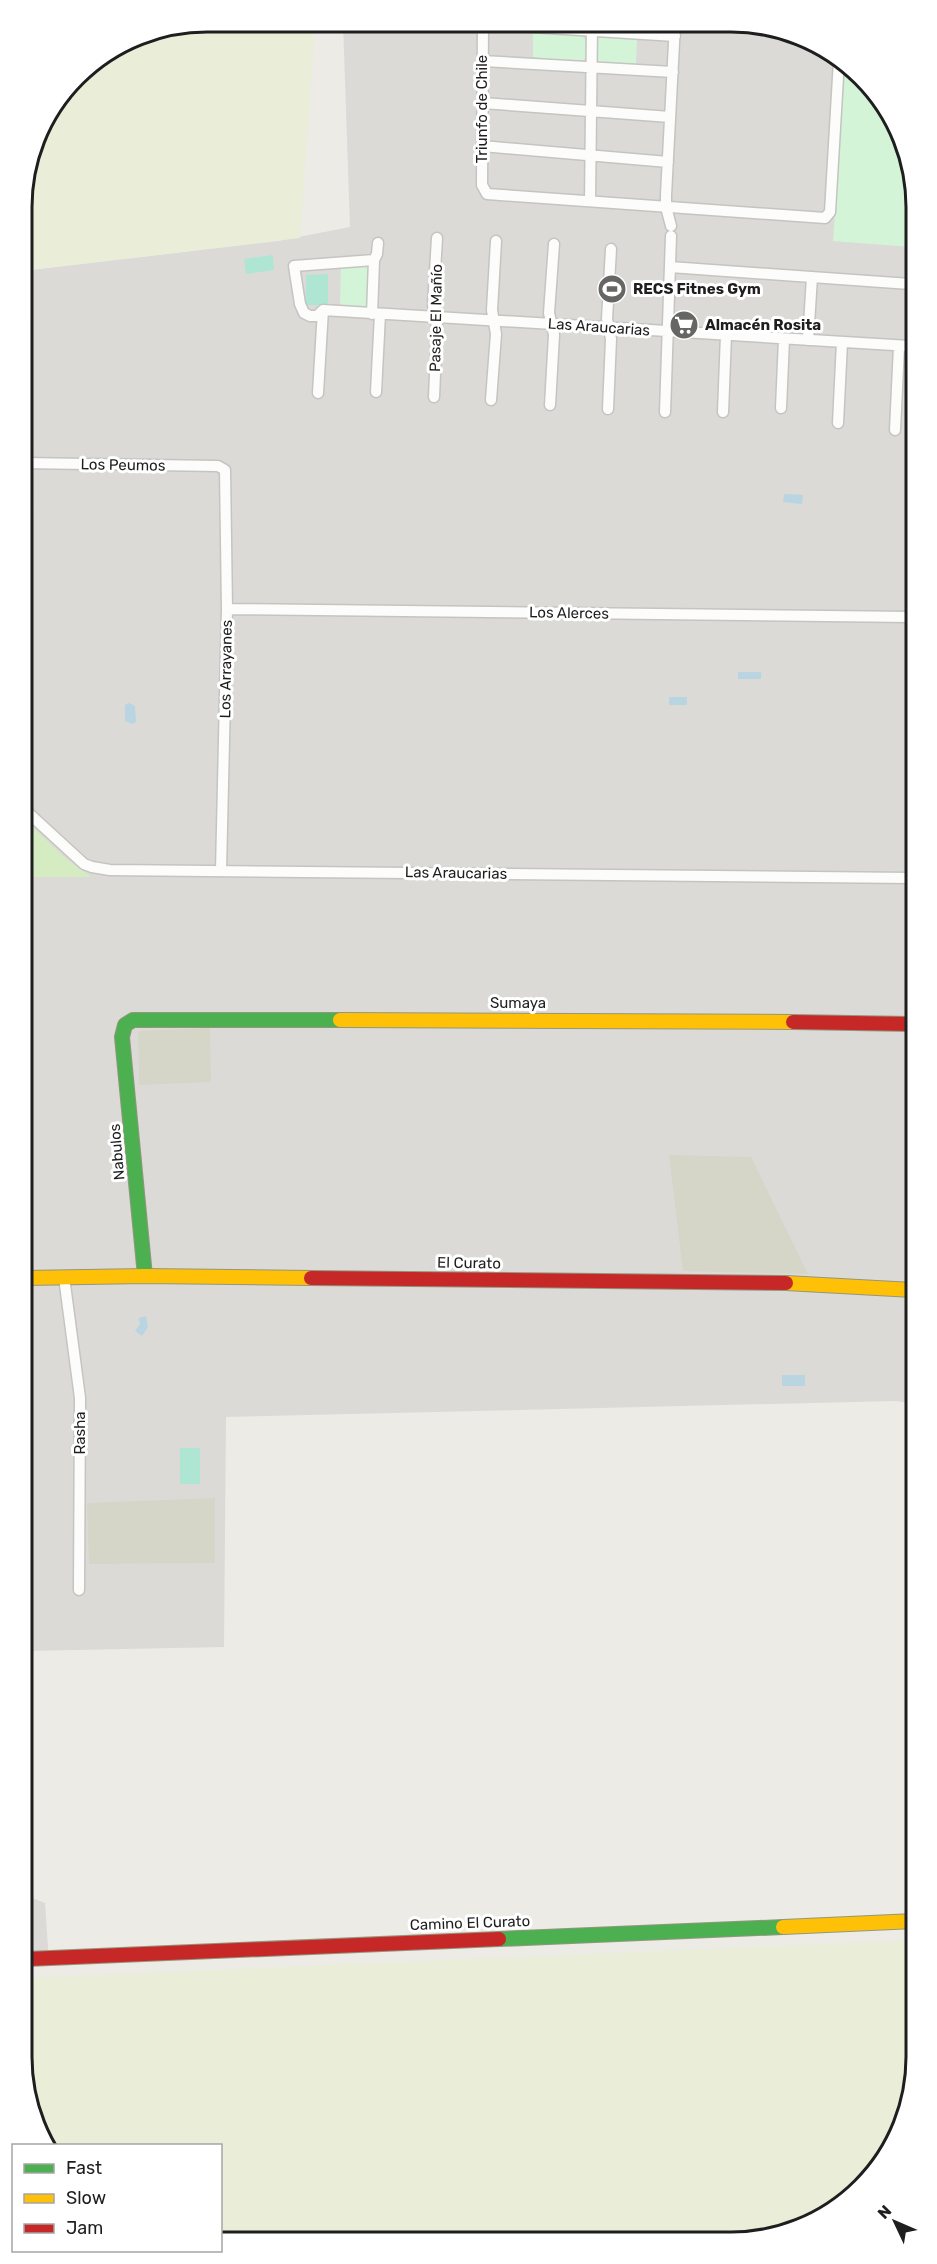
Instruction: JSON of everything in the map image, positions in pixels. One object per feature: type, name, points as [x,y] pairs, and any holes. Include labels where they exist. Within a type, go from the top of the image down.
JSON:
[{"type":"street","name":"Triunfo de Chile","points":[[483,32],[482,185],[487,194],[590,201]]},
{"type":"street","points":[[592,32],[590,201],[825,218],[830,212],[838,69]]},
{"type":"street","points":[[638,32],[675,36]]},
{"type":"street","points":[[665,412],[671,231],[666,207],[675,32]]},
{"type":"street","points":[[483,61],[673,72]]},
{"type":"street","points":[[483,103],[670,117]]},
{"type":"street","points":[[482,146],[668,162]]},
{"type":"street","name":"Pasaje El Mañío","points":[[434,397],[437,327],[433,305],[437,238]]},
{"type":"street","points":[[491,400],[496,334],[492,310],[496,241]]},
{"type":"street","points":[[376,392],[374,260],[378,243]]},
{"type":"street","points":[[550,405],[554,335],[549,313],[554,244]]},
{"type":"street","points":[[608,410],[611,339],[607,319],[611,249]]},
{"type":"street","name":"Las Araucarias","points":[[374,260],[294,266],[301,309],[310,316],[317,316],[323,310],[905,346]]},
{"type":"street","points":[[670,267],[906,284]]},
{"type":"street","points":[[808,340],[812,277]]},
{"type":"street","points":[[318,393],[323,310]]},
{"type":"street","points":[[723,412],[726,335]]},
{"type":"street","points":[[781,408],[784,339]]},
{"type":"street","points":[[838,423],[842,342]]},
{"type":"street","points":[[895,430],[905,346]]},
{"type":"street","name":"Los Peumos","points":[[32,463],[218,466],[223,468]]},
{"type":"street","name":"Los Arrayanes","points":[[221,871],[227,609],[226,474],[223,468]]},
{"type":"street","name":"Los Alerces","points":[[227,609],[906,617]]},
{"type":"street","name":"Las Araucarias","points":[[32,816],[77,858],[92,867],[110,870],[906,878]]},
{"type":"street","name":"Sumaya","points":[[125,1025],[138,1020],[696,1020],[906,1024]]},
{"type":"street","name":"Nabulos","points":[[125,1025],[122,1037],[145,1276]]},
{"type":"street","name":"El Curato","points":[[32,1278],[145,1276],[811,1283],[905,1289]]},
{"type":"street","name":"Rasha","points":[[64,1277],[80,1398],[79,1590]]},
{"type":"street","name":"Camino El Curato","points":[[32,1959],[905,1921]]},
{"type":"shaded area","points":[[343,32],[742,32],[765,35],[787,41],[828,61],[862,91],[876,109],[887,129],[900,161],[906,206],[905,1402],[226,1417],[224,1647],[32,1651],[32,270],[278,241],[350,227]]},
{"type":"shaded area","points":[[210,1028],[211,1082],[139,1085],[138,1031]]},
{"type":"shaded area","points":[[669,1155],[751,1157],[808,1274],[683,1271]]},
{"type":"shaded area","points":[[215,1498],[215,1563],[89,1564],[87,1503]]},
{"type":"shaded area","points":[[32,1898],[45,1903],[49,1962],[32,1962]]},
{"type":"green space","points":[[195,32],[314,32],[300,238],[32,270],[32,195],[37,161],[50,129],[61,109],[75,91],[109,61],[139,45],[172,35]]},
{"type":"green space","points":[[533,32],[582,36],[587,41],[587,57],[581,62],[533,57]]},
{"type":"green space","points":[[597,32],[609,32],[609,37],[637,39],[636,64],[600,62],[596,58]]},
{"type":"green space","points":[[844,74],[876,109],[900,161],[906,206],[906,247],[833,241]]},
{"type":"green space","points":[[273,255],[274,270],[246,274],[244,259]]},
{"type":"green space","points":[[341,263],[370,264],[368,309],[340,309]]},
{"type":"green space","points":[[328,274],[328,305],[306,305],[306,275]]},
{"type":"green space","points":[[32,827],[64,857],[91,877],[32,877]]},
{"type":"green space","points":[[180,1448],[200,1448],[200,1484],[180,1484]]},
{"type":"green space","points":[[905,1940],[905,2069],[902,2092],[892,2125],[876,2155],[862,2173],[828,2203],[798,2219],[776,2227],[731,2232],[222,2232],[222,2144],[54,2144],[37,2103],[33,2081],[32,1978]]},
{"type":"water","points":[[784,494],[803,495],[802,504],[783,502]]},
{"type":"water","points":[[738,672],[761,672],[761,679],[738,679]]},
{"type":"water","points":[[669,697],[687,697],[687,705],[669,705]]},
{"type":"water","points":[[129,703],[135,706],[136,722],[133,724],[125,721],[125,705]]},
{"type":"water","points":[[146,1316],[148,1327],[142,1336],[135,1331],[140,1324],[139,1318]]},
{"type":"water","points":[[782,1375],[805,1375],[805,1386],[782,1386]]},
{"type":"traffic: fast","points":[[145,1276],[122,1037],[125,1025],[133,1020],[340,1020]]},
{"type":"traffic: fast","points":[[499,1939],[783,1927]]},
{"type":"traffic: slow","points":[[340,1020],[793,1022]]},
{"type":"traffic: slow","points":[[32,1278],[145,1276],[311,1278]]},
{"type":"traffic: slow","points":[[786,1283],[905,1290]]},
{"type":"traffic: slow","points":[[783,1927],[905,1921]]},
{"type":"traffic: jam","points":[[793,1022],[906,1024]]},
{"type":"traffic: jam","points":[[311,1278],[786,1283]]},
{"type":"traffic: jam","points":[[32,1959],[499,1939]]},
{"type":"place","name":"RECS Fitnes Gym","points":[[612,289]]},
{"type":"place","name":"Almacén Rosita","points":[[684,325]]}]
